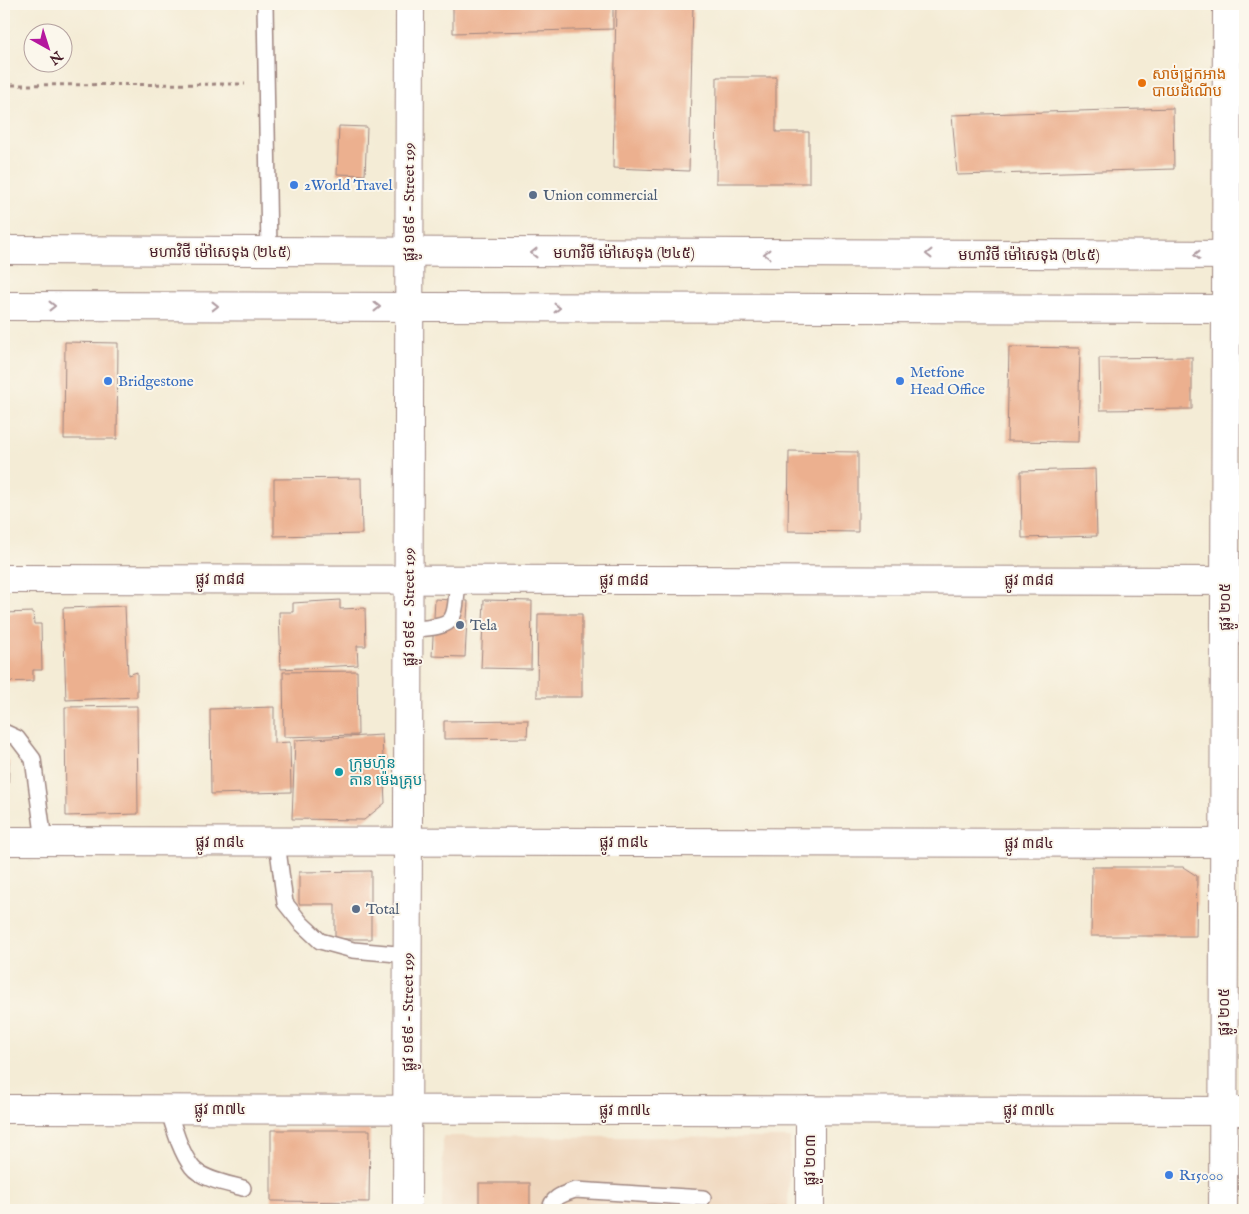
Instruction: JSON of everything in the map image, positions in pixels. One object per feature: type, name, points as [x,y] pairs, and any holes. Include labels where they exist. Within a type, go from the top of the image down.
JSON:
[{"type":"street","name":"ផ្លូវ ១៩៩ - Street 199","points":[[408,1210],[410,4]]},
{"type":"street","name":"ផ្លូវ ២០៥","points":[[1223,1210],[1234,1111],[1235,843],[1236,255],[1227,4]]},
{"type":"street","name":"មហាវិថី ម៉ៅសេទុង (២៤៥)","points":[[4,250],[1236,255]]},
{"type":"street","points":[[4,306],[1236,309]]},
{"type":"street","name":"ផ្លូវ ៣៨៨","points":[[4,579],[1235,581]]},
{"type":"street","name":"ផ្លូវ ៣៨៤","points":[[4,841],[1235,843]]},
{"type":"street","name":"ផ្លូវ ៣៧៤","points":[[4,1109],[1234,1111]]},
{"type":"street","name":"ផ្លូវ ២០៣","points":[[810,1110],[810,1210]]},
{"type":"lane","points":[[265,4],[269,252]]},
{"type":"lane","points":[[408,630],[442,626],[450,621],[455,614],[458,580]]},
{"type":"lane","points":[[4,732],[17,738],[33,759],[44,841]]},
{"type":"lane","points":[[277,842],[285,903],[301,923],[320,941],[353,950],[408,955]]},
{"type":"lane","points":[[168,1109],[178,1140],[193,1168],[216,1181],[243,1188]]},
{"type":"lane","points":[[550,1210],[550,1205],[558,1196],[575,1190],[703,1198]]},
{"type":"path","points":[[4,85],[266,84]]},
{"type":"shaded area","points":[[443,1136],[790,1138],[788,1210],[442,1210]]},
{"type":"building","points":[[453,4],[613,4],[613,29],[453,33]]},
{"type":"building","points":[[616,4],[693,4],[689,171],[613,168]]},
{"type":"building","points":[[717,77],[776,77],[776,132],[809,132],[809,183],[716,183]]},
{"type":"building","points":[[1173,108],[1174,169],[957,175],[952,115]]},
{"type":"building","points":[[339,126],[367,127],[365,175],[337,174]]},
{"type":"building","points":[[65,342],[118,343],[117,439],[64,439]]},
{"type":"building","points":[[1009,347],[1080,348],[1078,442],[1007,441]]},
{"type":"building","points":[[1192,357],[1192,409],[1100,410],[1099,358]]},
{"type":"building","points":[[789,451],[858,452],[858,532],[788,531]]},
{"type":"building","points":[[1095,469],[1097,536],[1022,538],[1021,471]]},
{"type":"building","points":[[361,478],[362,534],[274,536],[274,479]]},
{"type":"building","points":[[435,599],[468,601],[465,657],[432,656]]},
{"type":"building","points":[[340,600],[340,609],[365,608],[366,646],[357,646],[358,665],[281,669],[279,612],[293,612],[293,603]]},
{"type":"building","points":[[484,600],[532,601],[531,669],[481,668]]},
{"type":"building","points":[[125,606],[128,675],[137,672],[137,697],[66,700],[63,608]]},
{"type":"building","points":[[33,612],[34,624],[41,624],[42,670],[33,670],[33,681],[4,682],[4,613]]},
{"type":"building","points":[[538,614],[582,614],[582,697],[537,697]]},
{"type":"building","points":[[357,671],[358,735],[284,737],[283,672]]},
{"type":"building","points":[[137,706],[138,814],[66,816],[65,707]]},
{"type":"building","points":[[274,707],[274,743],[290,742],[291,792],[211,794],[210,709]]},
{"type":"building","points":[[528,720],[527,738],[444,739],[444,721]]},
{"type":"building","name":"ក្រុមហ៊ុន តាន ម៉េងគ្រុប","points":[[382,735],[385,803],[364,820],[292,819],[295,740]]},
{"type":"building","points":[[4,761],[9,761],[8,808],[4,808]]},
{"type":"building","points":[[1092,867],[1183,867],[1197,876],[1196,936],[1091,936]]},
{"type":"building","points":[[371,871],[371,939],[335,939],[335,904],[299,904],[299,872]]},
{"type":"building","points":[[271,1130],[370,1130],[369,1202],[271,1201]]},
{"type":"building","points":[[479,1183],[530,1183],[530,1210],[479,1210]]},
{"type":"building","points":[[788,1206],[788,1210],[741,1210],[741,1207]]},
{"type":"place","name":"សាច់ជ្រូកអាង បាយដំណើប","points":[[1142,83]]},
{"type":"place","name":"2World Travel","points":[[294,185]]},
{"type":"place","name":"Union commercial","points":[[533,195]]},
{"type":"place","name":"Bridgestone","points":[[108,381]]},
{"type":"place","name":"Metfone Head Office","points":[[900,381]]},
{"type":"place","name":"Tela","points":[[460,625]]},
{"type":"place","name":"ក្រុមហ៊ុន តាន ម៉េងគ្រុប","points":[[339,772]]},
{"type":"place","name":"Total","points":[[356,909]]},
{"type":"place","name":"R15000","points":[[1169,1175]]}]
